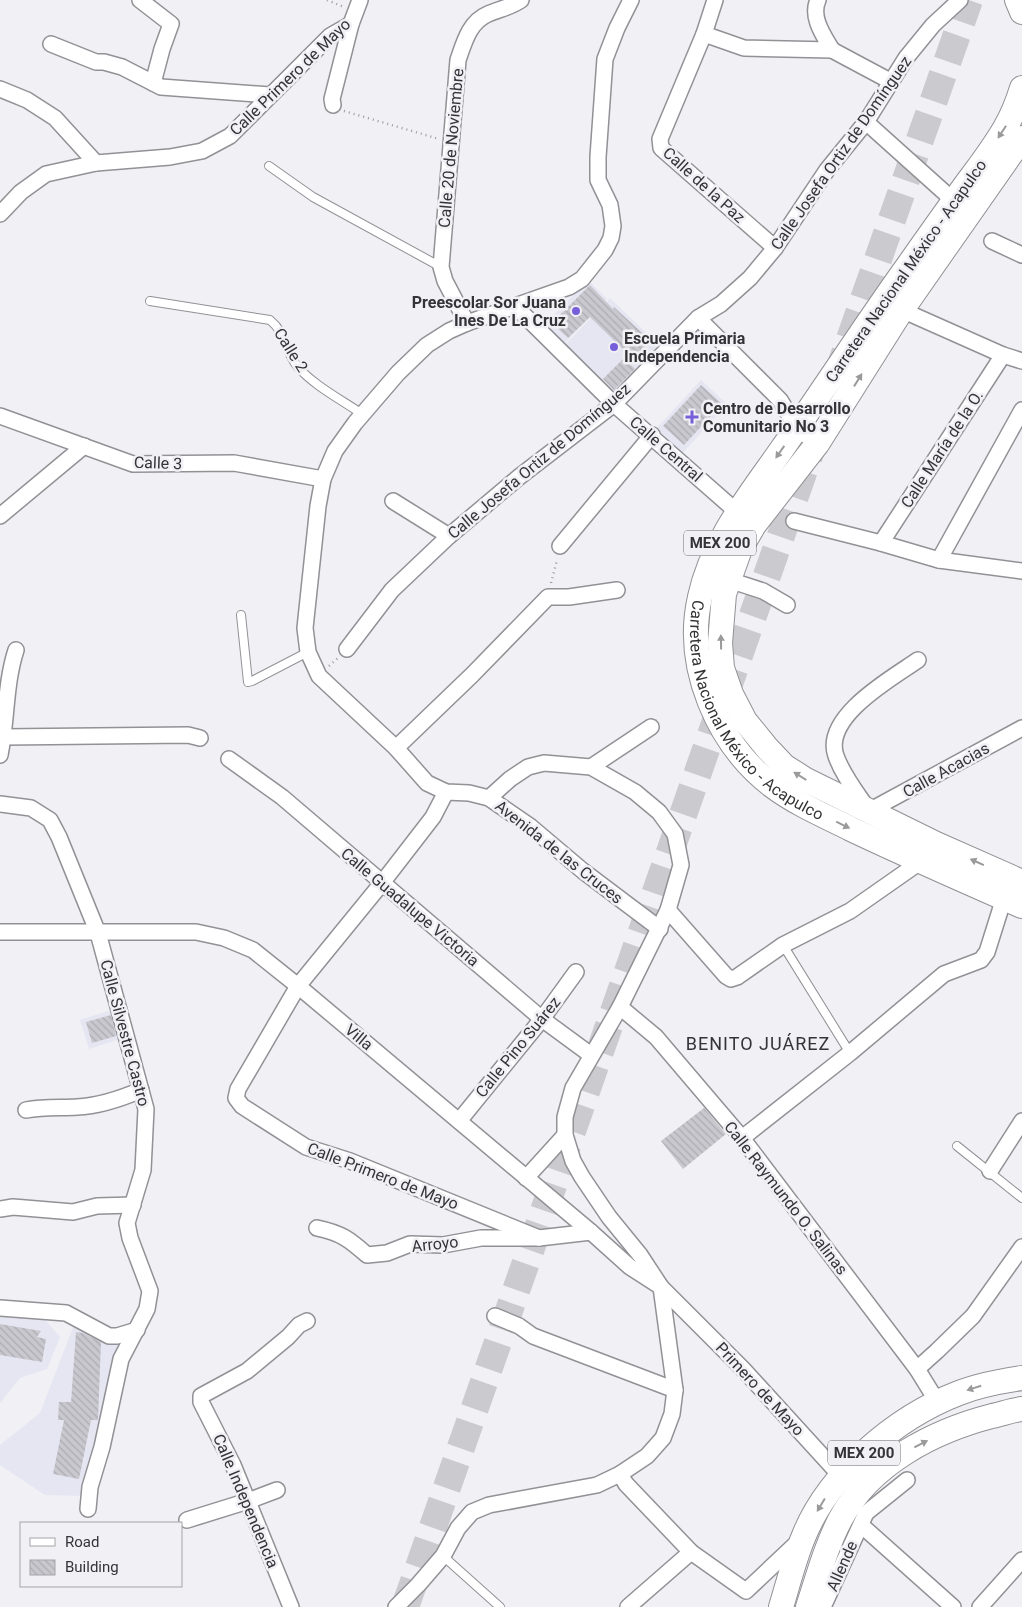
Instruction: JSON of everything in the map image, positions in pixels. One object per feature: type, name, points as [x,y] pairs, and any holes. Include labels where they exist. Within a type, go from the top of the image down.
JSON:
[{"type":"main road","points":[[1017,0],[1022,12]]},
{"type":"main road","name":"Carretera Nacional México - Acapulco","points":[[1013,902],[920,862],[811,809],[775,788],[754,771],[737,750],[718,720],[706,692],[698,662],[696,624],[700,598],[709,567],[722,539],[746,519],[817,444],[892,306],[954,201],[1006,127],[1022,88]]},
{"type":"main road","name":"Carretera Nacional México - Acapulco","points":[[1022,138],[797,428],[746,519],[740,549],[724,594],[720,643],[722,668],[731,694],[745,721],[766,748],[784,766],[806,780],[936,844],[1022,882]]},
{"type":"main road","name":"MEX 200","points":[[781,1607],[803,1537],[822,1502],[841,1476],[860,1455],[890,1430],[959,1393],[986,1385],[1022,1378]]},
{"type":"main road","name":"MEX 200","points":[[808,1607],[828,1546],[841,1517],[857,1494],[882,1469],[916,1446],[953,1428],[1022,1410]]},
{"type":"street","points":[[140,0],[171,24],[162,48],[153,83]]},
{"type":"street","name":"Calle Primero de Mayo","points":[[0,214],[21,192],[46,174],[96,163],[170,157],[202,151],[230,136],[330,36],[351,24],[360,0]]},
{"type":"street","name":"Calle 20 de Noviembre","points":[[467,323],[445,281],[441,267],[458,60],[466,37],[475,22],[486,15],[513,6],[521,0]]},
{"type":"street","name":"Avenida de las Cruces","points":[[631,0],[616,28],[605,59],[598,180],[610,205],[613,226],[611,238],[605,250],[582,279],[569,287],[467,323],[449,331],[427,345],[398,373],[362,414],[335,451],[323,479],[318,506],[305,628],[308,652],[319,676],[396,748],[427,783],[446,792],[469,793],[489,798],[531,827],[583,871],[660,929]]},
{"type":"street","name":"Calle de la Paz","points":[[714,0],[704,34],[660,139],[660,148],[775,248]]},
{"type":"street","points":[[818,0],[816,3],[818,25],[832,50]]},
{"type":"street","name":"Calle Josefa Ortiz de Domínguez","points":[[347,649],[392,590],[449,536],[519,477],[614,404],[698,318],[722,304],[743,285],[775,248],[827,170],[866,122],[906,58],[933,25],[960,0]]},
{"type":"street","points":[[333,105],[332,99],[351,24]]},
{"type":"street","points":[[704,34],[744,48],[832,50],[890,81]]},
{"type":"street","points":[[51,44],[96,62],[104,62],[122,67],[161,87],[178,90],[270,95]]},
{"type":"street","points":[[0,89],[27,100],[55,118],[96,163]]},
{"type":"street","points":[[866,122],[954,201]]},
{"type":"street","points":[[992,242],[1022,255]]},
{"type":"street","points":[[892,306],[1002,355],[1022,361]]},
{"type":"street","name":"Calle Central","points":[[516,307],[614,404],[652,435],[746,519]]},
{"type":"street","points":[[698,318],[780,400],[797,428],[817,444]]},
{"type":"street","name":"Calle María de la O.","points":[[881,543],[1002,355]]},
{"type":"street","points":[[939,560],[1022,410]]},
{"type":"street","name":"Calle 3","points":[[0,416],[133,464],[234,463],[323,479]]},
{"type":"street","points":[[560,546],[652,435]]},
{"type":"street","points":[[0,516],[84,446]]},
{"type":"street","points":[[393,501],[449,536]]},
{"type":"street","points":[[794,521],[939,560],[1022,571]]},
{"type":"street","points":[[729,580],[763,591],[787,605]]},
{"type":"street","points":[[396,748],[472,675],[548,597],[569,597],[617,590]]},
{"type":"street","points":[[0,755],[4,737],[9,676],[16,650]]},
{"type":"street","points":[[869,811],[835,754],[838,728],[856,703],[918,660]]},
{"type":"street","points":[[591,767],[651,727]]},
{"type":"street","name":"Calle Acacias","points":[[869,811],[1022,728]]},
{"type":"street","points":[[4,737],[188,735],[200,738]]},
{"type":"street","name":"Calle Guadalupe Victoria","points":[[229,759],[282,798],[542,1019],[591,1055]]},
{"type":"street","points":[[396,1607],[418,1585],[442,1556],[458,1528],[472,1512],[489,1505],[597,1484],[620,1474],[647,1456],[662,1438],[672,1414],[675,1390],[661,1287],[640,1254],[609,1217],[582,1177],[573,1161],[566,1135],[565,1117],[573,1088],[620,1007],[668,910],[682,865],[675,834],[659,812],[635,792],[591,767],[544,763],[528,767],[510,779],[489,798]]},
{"type":"street","points":[[298,986],[433,817],[446,792]]},
{"type":"street","name":"Calle Silvestre Castro","points":[[0,804],[31,808],[50,820],[59,837],[98,933],[146,1109],[143,1170],[127,1223],[150,1291],[147,1309],[121,1359],[102,1447],[90,1487],[88,1510]]},
{"type":"street","points":[[668,910],[731,980],[783,945],[850,911],[920,862]]},
{"type":"street","points":[[742,1138],[850,1053],[944,974],[981,960],[1013,902]]},
{"type":"street","name":"Villa","points":[[0,932],[196,932],[224,938],[253,950],[459,1121],[630,1267],[661,1287]]},
{"type":"street","name":"Calle Pino Suárez","points":[[459,1121],[542,1019],[576,972]]},
{"type":"street","name":"Calle Primero de Mayo","points":[[298,986],[238,1089],[236,1098],[242,1106],[306,1147],[350,1160],[539,1238]]},
{"type":"street","name":"Calle Raymundo O. Salinas","points":[[620,1007],[656,1037],[742,1138],[916,1369],[938,1403]]},
{"type":"street","points":[[26,1110],[99,1105],[141,1090]]},
{"type":"street","points":[[990,1171],[1022,1121]]},
{"type":"street","points":[[526,1178],[566,1135]]},
{"type":"street","points":[[0,1208],[13,1207],[72,1212],[97,1206],[133,1205]]},
{"type":"street","name":"Arroyo","points":[[317,1228],[344,1236],[367,1255],[387,1253],[410,1244],[443,1245],[481,1238],[539,1238],[591,1232]]},
{"type":"street","points":[[916,1369],[937,1352],[973,1316],[1022,1247]]},
{"type":"street","name":"Primero de Mayo","points":[[661,1287],[743,1369],[857,1494]]},
{"type":"street","points":[[0,1308],[66,1313],[109,1336],[117,1336],[136,1330]]},
{"type":"street","points":[[495,1316],[519,1326],[533,1336],[675,1390]]},
{"type":"street","name":"Calle Independencia","points":[[291,1607],[233,1466],[201,1402],[201,1396],[247,1370],[288,1337],[299,1325],[307,1321]]},
{"type":"street","points":[[620,1474],[626,1484],[691,1552],[746,1591],[803,1537]]},
{"type":"street","name":"Allende","points":[[823,1607],[866,1514],[907,1480]]},
{"type":"street","points":[[187,1520],[276,1490]]},
{"type":"street","points":[[861,1525],[953,1607]]},
{"type":"street","points":[[628,1607],[691,1552]]},
{"type":"street","points":[[980,1607],[1022,1560]]},
{"type":"lane","points":[[269,166],[314,197],[441,267]]},
{"type":"lane","name":"Calle 2","points":[[150,301],[270,320],[279,327],[295,364],[305,375],[362,414]]},
{"type":"lane","points":[[241,615],[248,682],[308,652]]},
{"type":"lane","points":[[783,945],[850,1053]]},
{"type":"lane","points":[[957,1146],[1022,1198]]},
{"type":"lane","points":[[442,1556],[500,1607]]},
{"type":"path","points":[[333,105],[338,109],[450,143]]},
{"type":"path","points":[[548,597],[560,546]]},
{"type":"path","points":[[319,676],[347,649]]},
{"type":"shaded area","name":"Preescolar Sor Juana Ines De La Cruz","points":[[588,280],[607,299],[565,343],[545,324]]},
{"type":"shaded area","name":"Escuela Primaria Independencia","points":[[610,298],[663,349],[618,396],[565,345]]},
{"type":"shaded area","name":"Centro de Desarrollo Comunitario No 3","points":[[701,380],[727,404],[682,454],[656,429]]},
{"type":"shaded area","points":[[114,1009],[123,1038],[89,1049],[80,1020]]},
{"type":"shaded area","points":[[0,1313],[45,1320],[60,1337],[47,1369],[20,1378],[0,1403]]},
{"type":"shaded area","points":[[74,1325],[131,1335],[84,1496],[45,1495],[0,1465],[0,1445],[40,1413]]},
{"type":"building","points":[[590,285],[613,309],[614,307],[651,341],[632,358],[590,317],[568,338],[552,323]]},
{"type":"building","points":[[624,358],[635,369],[614,390],[603,379]]},
{"type":"building","name":"Centro de Desarrollo Comunitario No 3","points":[[701,385],[722,404],[684,445],[663,426]]},
{"type":"building","points":[[111,1015],[116,1036],[92,1043],[86,1022]]},
{"type":"building","points":[[704,1108],[726,1134],[683,1169],[661,1141]]},
{"type":"building","points":[[0,1324],[41,1331],[37,1337],[46,1339],[42,1362],[0,1355]]},
{"type":"building","points":[[76,1332],[83,1333],[101,1342],[98,1420],[91,1420],[79,1479],[53,1474],[64,1420],[58,1420],[59,1402],[71,1402]]},
{"type":"tunnel","points":[[405,1607],[969,0]]},
{"type":"place","name":"Preescolar Sor Juana Ines De La Cruz","points":[[576,311]]},
{"type":"place","name":"Escuela Primaria Independencia","points":[[614,347]]},
{"type":"place","name":"Centro de Desarrollo Comunitario No 3","points":[[692,417]]},
{"type":"district","name":"BENITO JUÁREZ","points":[[758,1043]]}]
